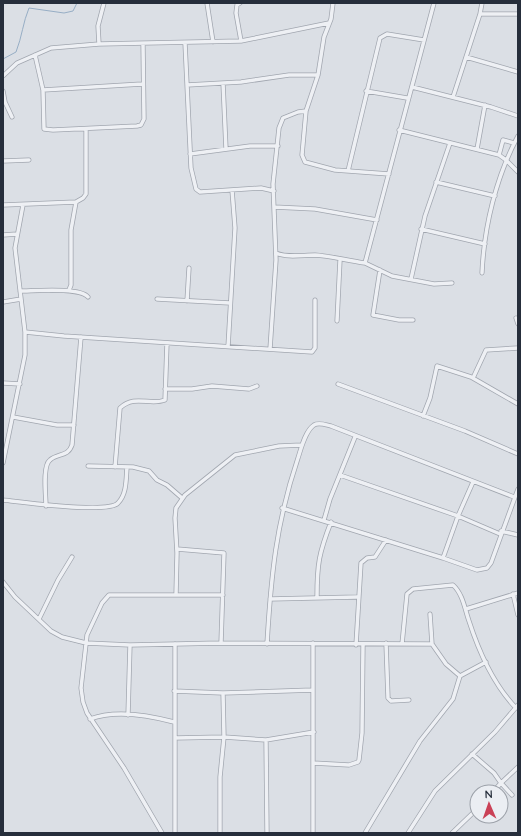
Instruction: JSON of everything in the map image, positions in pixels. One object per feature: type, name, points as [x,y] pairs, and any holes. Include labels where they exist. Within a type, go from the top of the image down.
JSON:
[{"type":"street","points":[[99,44],[98,26],[104,3]]},
{"type":"street","points":[[207,3],[213,42]]},
{"type":"street","points":[[240,3],[237,5],[236,13],[241,41]]},
{"type":"street","points":[[333,3],[332,14],[324,37],[318,75],[306,111],[303,161],[308,164],[348,171],[389,174]]},
{"type":"street","points":[[364,262],[377,220],[399,130],[434,3]]},
{"type":"street","points":[[453,97],[480,14],[482,3]]},
{"type":"street","points":[[480,14],[518,14]]},
{"type":"street","points":[[3,76],[12,66],[51,48],[99,44],[241,41],[329,23]]},
{"type":"street","points":[[348,171],[366,91],[382,36],[387,34],[424,40]]},
{"type":"street","points":[[185,43],[190,154],[194,184],[197,191],[266,188],[274,191]]},
{"type":"street","points":[[35,55],[42,90],[44,128],[49,130],[86,129],[141,124],[144,119],[142,84],[143,44]]},
{"type":"street","points":[[466,57],[518,72]]},
{"type":"street","points":[[187,85],[223,83],[289,75],[318,75]]},
{"type":"street","points":[[223,83],[226,149]]},
{"type":"street","points":[[42,90],[142,84]]},
{"type":"street","points":[[412,87],[484,105],[518,116]]},
{"type":"street","points":[[3,91],[5,102],[12,117]]},
{"type":"street","points":[[366,91],[408,98]]},
{"type":"street","points":[[477,149],[484,105]]},
{"type":"street","points":[[270,349],[276,260],[273,184],[279,128],[283,118],[298,112],[306,111]]},
{"type":"street","points":[[3,205],[76,202],[83,198],[86,194],[86,129]]},
{"type":"street","points":[[399,130],[477,149],[499,156],[506,160],[518,172]]},
{"type":"street","points":[[482,273],[485,244],[495,196],[506,160],[518,136]]},
{"type":"street","points":[[499,156],[503,140],[514,142]]},
{"type":"street","points":[[411,279],[421,229],[450,143]]},
{"type":"street","points":[[190,154],[226,149],[278,146]]},
{"type":"street","points":[[3,161],[29,160]]},
{"type":"street","points":[[436,182],[495,196]]},
{"type":"street","points":[[266,188],[273,184]]},
{"type":"street","points":[[228,347],[235,228],[232,190]]},
{"type":"street","points":[[69,290],[71,285],[71,230],[76,202]]},
{"type":"street","points":[[3,463],[4,450],[13,417],[25,360],[25,332],[15,248],[23,205]]},
{"type":"street","points":[[274,207],[315,209],[377,220]]},
{"type":"street","points":[[421,229],[485,244]]},
{"type":"street","points":[[3,235],[17,234]]},
{"type":"street","points":[[276,253],[283,256],[316,255],[340,260],[364,262],[392,276],[434,284],[452,283]]},
{"type":"street","points":[[276,260],[283,256]]},
{"type":"street","points":[[337,321],[340,260]]},
{"type":"street","points":[[187,301],[189,268]]},
{"type":"street","points":[[380,270],[373,315],[399,320],[412,320]]},
{"type":"street","points":[[20,291],[69,290],[84,293],[88,297]]},
{"type":"street","points":[[3,302],[21,299]]},
{"type":"street","points":[[157,299],[230,303]]},
{"type":"street","points":[[25,332],[167,343],[313,351],[315,348],[315,300]]},
{"type":"street","points":[[516,318],[518,324]]},
{"type":"street","points":[[46,506],[47,464],[52,459],[65,455],[71,449],[81,337]]},
{"type":"street","points":[[115,466],[120,408],[135,401],[162,402],[166,398],[167,343]]},
{"type":"street","points":[[473,378],[486,350],[518,348]]},
{"type":"street","points":[[423,416],[430,398],[437,366],[473,378],[518,404]]},
{"type":"street","points":[[3,383],[20,384]]},
{"type":"street","points":[[338,384],[518,454]]},
{"type":"street","points":[[165,389],[192,389],[212,386],[249,389],[257,386]]},
{"type":"street","points":[[13,417],[57,424],[74,425]]},
{"type":"street","points":[[267,644],[272,562],[282,508],[302,445],[310,428],[317,424],[331,426],[355,437],[514,497]]},
{"type":"street","points":[[324,520],[355,437]]},
{"type":"street","points":[[176,595],[176,508],[189,489],[235,455],[279,446],[302,445]]},
{"type":"street","points":[[88,466],[127,467],[151,472],[157,480],[167,485],[182,498]]},
{"type":"street","points":[[3,500],[46,506],[113,506],[118,504],[124,492],[127,467]]},
{"type":"street","points":[[340,475],[500,532],[518,535]]},
{"type":"street","points":[[443,558],[458,516],[473,482]]},
{"type":"street","points":[[282,508],[331,522],[471,568],[483,570],[490,563],[500,532],[518,488]]},
{"type":"street","points":[[317,597],[317,567],[320,550],[331,522]]},
{"type":"street","points":[[356,645],[357,596],[360,562],[367,558],[375,557],[386,540]]},
{"type":"street","points":[[177,550],[224,553],[221,643]]},
{"type":"street","points":[[39,619],[58,580],[72,557]]},
{"type":"street","points":[[3,582],[15,597],[55,634],[86,643],[130,645],[221,643],[313,643],[356,645],[432,644]]},
{"type":"street","points":[[402,644],[407,594],[410,591],[453,585],[466,609],[486,662],[498,686],[517,706],[494,732],[434,791],[408,833]]},
{"type":"street","points":[[466,609],[518,593]]},
{"type":"street","points":[[513,594],[518,615]]},
{"type":"street","points":[[162,833],[124,768],[90,719],[83,702],[80,688],[86,643],[90,629],[107,596],[223,595]]},
{"type":"street","points":[[270,598],[357,596]]},
{"type":"street","points":[[430,614],[432,644],[446,664],[460,676]]},
{"type":"street","points":[[313,643],[313,833]]},
{"type":"street","points":[[175,644],[175,833]]},
{"type":"street","points":[[386,644],[388,698],[391,701],[409,700]]},
{"type":"street","points":[[128,715],[130,645]]},
{"type":"street","points":[[313,763],[349,765],[355,764],[359,760],[362,733],[363,645]]},
{"type":"street","points":[[365,833],[420,741],[453,698],[460,676],[486,662]]},
{"type":"street","points":[[174,691],[223,693],[313,690]]},
{"type":"street","points":[[220,833],[220,777],[224,737],[223,693]]},
{"type":"street","points":[[90,719],[105,715],[128,715],[174,722]]},
{"type":"street","points":[[175,738],[224,737],[266,740],[314,732]]},
{"type":"street","points":[[266,740],[267,833]]},
{"type":"street","points":[[472,754],[494,773],[512,795]]},
{"type":"street","points":[[501,783],[518,767]]},
{"type":"street","points":[[452,833],[469,817]]},
{"type":"waterway","points":[[3,59],[16,52],[29,8],[64,13],[73,11],[77,3]]}]
